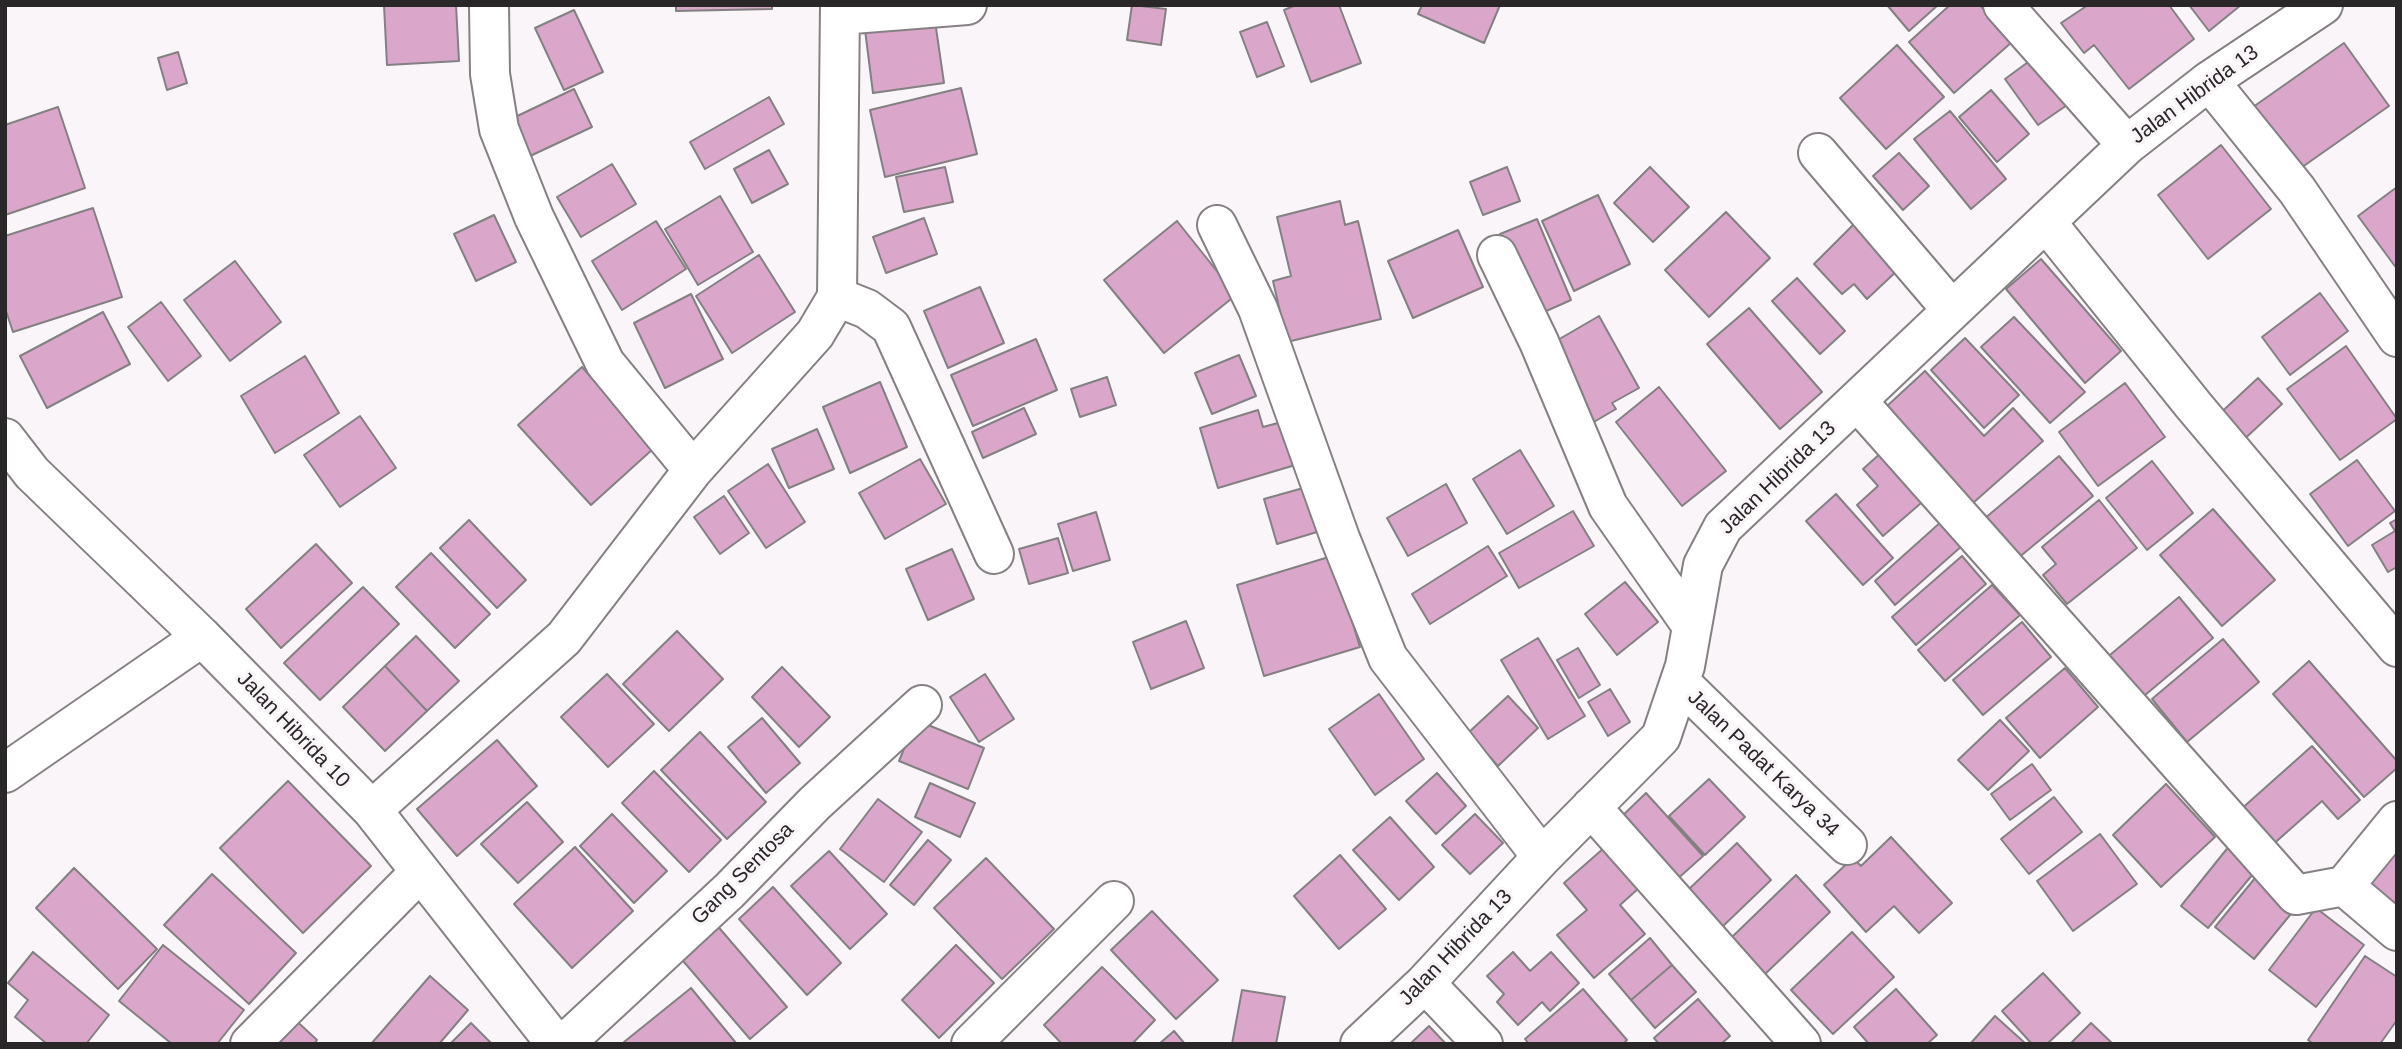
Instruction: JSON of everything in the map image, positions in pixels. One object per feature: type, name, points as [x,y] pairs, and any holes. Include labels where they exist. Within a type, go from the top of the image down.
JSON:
[{"type":"street","points":[[489,5],[491,74],[499,129],[534,217],[605,363],[692,470]]},
{"type":"street","points":[[372,810],[564,638],[692,470],[815,334],[837,298],[840,10],[967,5]]},
{"type":"street","points":[[2003,5],[2127,145]]},
{"type":"street","name":"Jalan Hibrida 13","points":[[1360,1044],[1425,983],[1542,857],[1661,737],[1680,682],[1703,565],[1723,527],[2127,145],[2209,81],[2323,5]]},
{"type":"street","points":[[2209,81],[2297,190],[2397,337]]},
{"type":"street","points":[[1818,153],[1952,310]]},
{"type":"street","points":[[2046,222],[2194,405],[2397,647]]},
{"type":"street","points":[[1217,225],[1258,309],[1340,538],[1388,659],[1542,857]]},
{"type":"street","points":[[1497,256],[1539,342],[1608,506],[1692,626]]},
{"type":"street","points":[[837,298],[867,309],[891,327],[994,554]]},
{"type":"street","points":[[1857,401],[2296,895],[2343,886],[2397,821]]},
{"type":"street","name":"Jalan Hibrida 10","points":[[5,438],[32,473],[202,637],[372,810],[556,1044]]},
{"type":"street","points":[[5,773],[202,637]]},
{"type":"street","name":"Jalan Padat Karya 34","points":[[1680,682],[1847,845]]},
{"type":"street","name":"Gang Sentosa","points":[[564,1044],[729,891],[815,803],[922,705]]},
{"type":"street","points":[[1591,807],[1801,1044]]},
{"type":"street","points":[[250,1044],[420,872]]},
{"type":"street","points":[[2343,886],[2397,931]]},
{"type":"street","points":[[971,1044],[1114,901]]},
{"type":"street","points":[[1425,983],[1483,1044]]},
{"type":"building","points":[[384,5],[456,5],[459,61],[387,65]]},
{"type":"building","points":[[676,5],[772,5],[772,9],[676,11]]},
{"type":"building","points":[[1132,5],[1166,9],[1161,45],[1127,40]]},
{"type":"building","points":[[1296,5],[1339,5],[1361,63],[1311,82],[1284,10]]},
{"type":"building","points":[[1422,5],[1500,5],[1484,43],[1418,14]]},
{"type":"building","points":[[1887,5],[1938,5],[1909,31]]},
{"type":"building","points":[[1950,5],[1980,5],[2012,42],[1954,93],[1909,42]]},
{"type":"building","points":[[2088,5],[2169,5],[2194,39],[2129,89],[2094,45],[2084,53],[2061,23]]},
{"type":"building","points":[[2189,5],[2241,5],[2209,31]]},
{"type":"building","points":[[574,10],[603,72],[564,90],[535,28]]},
{"type":"building","points":[[935,21],[944,83],[873,93],[865,30]]},
{"type":"building","points":[[1267,22],[1284,66],[1257,77],[1240,32]]},
{"type":"building","points":[[2344,43],[2389,106],[2298,170],[2253,107]]},
{"type":"building","points":[[1897,45],[1944,97],[1886,149],[1840,98]]},
{"type":"building","points":[[178,52],[187,83],[167,90],[158,58]]},
{"type":"building","points":[[2039,54],[2073,101],[2038,125],[2005,79]]},
{"type":"building","points":[[961,88],[977,154],[885,177],[870,110]]},
{"type":"building","points":[[574,89],[592,127],[528,157],[511,119]]},
{"type":"building","points":[[1991,90],[2029,134],[1997,162],[1959,117]]},
{"type":"building","points":[[769,97],[784,124],[705,169],[690,142]]},
{"type":"building","points":[[58,107],[85,188],[5,215],[5,125]]},
{"type":"building","points":[[1950,111],[2006,179],[1971,209],[1914,139]]},
{"type":"building","points":[[2221,145],[2271,209],[2208,259],[2158,195]]},
{"type":"building","points":[[769,150],[788,184],[752,203],[734,169]]},
{"type":"building","points":[[1899,153],[1929,186],[1903,210],[1873,176]]},
{"type":"building","points":[[612,164],[636,204],[581,237],[557,197]]},
{"type":"building","points":[[945,167],[953,202],[904,212],[896,177]]},
{"type":"building","points":[[1507,167],[1520,201],[1483,215],[1470,182]]},
{"type":"building","points":[[1650,167],[1689,207],[1653,242],[1614,203]]},
{"type":"building","points":[[2397,187],[2397,269],[2358,216]]},
{"type":"building","points":[[1598,195],[1630,264],[1574,291],[1542,221]]},
{"type":"building","points":[[720,196],[753,252],[698,285],[665,229]]},
{"type":"building","points":[[1340,201],[1345,225],[1358,221],[1381,319],[1287,342],[1273,281],[1291,276],[1277,217]]},
{"type":"building","points":[[93,208],[122,297],[13,332],[5,308],[5,236]]},
{"type":"building","points":[[1726,212],[1770,258],[1709,317],[1665,270]]},
{"type":"building","points":[[494,215],[516,262],[476,281],[454,234]]},
{"type":"building","points":[[924,218],[937,254],[886,273],[873,237]]},
{"type":"building","points":[[1537,219],[1571,300],[1535,316],[1500,234]]},
{"type":"building","points":[[656,221],[686,269],[622,310],[592,261]]},
{"type":"building","points":[[1177,221],[1236,295],[1164,353],[1104,280]]},
{"type":"building","points":[[1857,221],[1900,268],[1867,299],[1854,284],[1842,294],[1814,264]]},
{"type":"building","points":[[1458,230],[1483,287],[1413,318],[1388,261]]},
{"type":"building","points":[[759,255],[795,312],[732,353],[696,296]]},
{"type":"building","points":[[2041,259],[2121,351],[2085,383],[2006,289]]},
{"type":"building","points":[[235,261],[281,322],[230,361],[184,300]]},
{"type":"building","points":[[1797,278],[1845,331],[1820,354],[1772,301]]},
{"type":"building","points":[[980,287],[1004,343],[948,368],[924,311]]},
{"type":"building","points":[[2320,293],[2348,331],[2290,375],[2262,337]]},
{"type":"building","points":[[691,294],[723,359],[665,388],[634,323]]},
{"type":"building","points":[[161,302],[201,356],[168,381],[128,327]]},
{"type":"building","points":[[1749,308],[1822,392],[1780,429],[1707,344]]},
{"type":"building","points":[[103,312],[130,364],[47,408],[20,356]]},
{"type":"building","points":[[1599,316],[1639,388],[1612,403],[1616,409],[1587,426],[1544,348]]},
{"type":"building","points":[[2014,317],[2085,392],[2050,423],[1981,347]]},
{"type":"building","points":[[1965,338],[2019,395],[1984,428],[1931,370]]},
{"type":"building","points":[[1036,339],[1057,390],[973,426],[951,375]]},
{"type":"building","points":[[2346,346],[2397,419],[2340,460],[2287,389]]},
{"type":"building","points":[[1239,355],[1256,396],[1212,414],[1195,373]]},
{"type":"building","points":[[305,356],[339,413],[275,453],[241,396]]},
{"type":"building","points":[[582,367],[654,448],[591,505],[518,425]]},
{"type":"building","points":[[1925,371],[1984,436],[2013,408],[2043,441],[1973,503],[1886,407]]},
{"type":"building","points":[[1107,377],[1116,405],[1080,417],[1071,389]]},
{"type":"building","points":[[2258,378],[2282,404],[2238,445],[2214,419]]},
{"type":"building","points":[[880,382],[907,447],[850,473],[823,407]]},
{"type":"building","points":[[2125,383],[2165,437],[2098,486],[2059,432]]},
{"type":"building","points":[[1659,387],[1726,471],[1682,506],[1616,422]]},
{"type":"building","points":[[1024,408],[1036,434],[983,458],[972,432]]},
{"type":"building","points":[[1258,410],[1263,427],[1289,420],[1302,463],[1218,488],[1200,428]]},
{"type":"building","points":[[360,416],[396,468],[340,507],[304,455]]},
{"type":"building","points":[[817,429],[834,469],[789,488],[772,449]]},
{"type":"building","points":[[1520,450],[1554,506],[1507,534],[1473,479]]},
{"type":"building","points":[[1882,452],[1928,497],[1883,536],[1857,505],[1878,486],[1863,469]]},
{"type":"building","points":[[2059,456],[2093,496],[2017,559],[1984,519]]},
{"type":"building","points":[[920,459],[946,504],[885,539],[859,493]]},
{"type":"building","points":[[2357,460],[2395,511],[2348,546],[2310,494]]},
{"type":"building","points":[[2152,461],[2193,513],[2147,550],[2106,498]]},
{"type":"building","points":[[768,464],[805,522],[766,548],[728,491]]},
{"type":"building","points":[[1446,484],[1467,523],[1408,556],[1387,518]]},
{"type":"building","points":[[1314,485],[1327,529],[1277,544],[1264,499]]},
{"type":"building","points":[[1836,494],[1893,558],[1863,585],[1806,521]]},
{"type":"building","points":[[724,496],[749,533],[720,554],[694,517]]},
{"type":"building","points":[[2099,500],[2137,548],[2067,604],[2043,575],[2056,564],[2042,547]]},
{"type":"building","points":[[2213,509],[2275,580],[2222,626],[2160,555]]},
{"type":"building","points":[[1573,511],[1594,546],[1519,588],[1499,553]]},
{"type":"building","points":[[1096,512],[1110,560],[1073,571],[1058,524]]},
{"type":"building","points":[[2397,519],[2397,567],[2388,572],[2372,545],[2395,531],[2390,523]]},
{"type":"building","points":[[469,520],[526,580],[497,608],[440,548]]},
{"type":"building","points":[[1942,521],[1963,545],[1895,605],[1875,581]]},
{"type":"building","points":[[1058,538],[1068,573],[1029,584],[1019,549]]},
{"type":"building","points":[[316,544],[352,583],[281,648],[246,609]]},
{"type":"building","points":[[1488,546],[1507,576],[1430,624],[1412,594]]},
{"type":"building","points":[[952,549],[974,599],[928,620],[906,569]]},
{"type":"building","points":[[431,553],[490,614],[455,648],[396,587]]},
{"type":"building","points":[[1332,556],[1360,647],[1264,676],[1237,585]]},
{"type":"building","points":[[1962,556],[1986,584],[1916,645],[1892,617]]},
{"type":"building","points":[[1625,582],[1658,622],[1617,655],[1585,614]]},
{"type":"building","points":[[1992,585],[2020,615],[1945,681],[1918,650]]},
{"type":"building","points":[[363,587],[399,624],[320,700],[284,663]]},
{"type":"building","points":[[2179,597],[2213,638],[2138,701],[2104,660]]},
{"type":"building","points":[[1186,621],[1204,668],[1151,689],[1133,642]]},
{"type":"building","points":[[2022,622],[2051,657],[1983,715],[1953,680]]},
{"type":"building","points":[[677,631],[723,679],[669,731],[623,684]]},
{"type":"building","points":[[416,636],[459,681],[427,711],[385,666]]},
{"type":"building","points":[[1538,638],[1585,716],[1548,739],[1501,660]]},
{"type":"building","points":[[2223,639],[2259,682],[2187,742],[2152,699]]},
{"type":"building","points":[[1578,648],[1600,685],[1579,698],[1557,660]]},
{"type":"building","points":[[2309,661],[2397,761],[2397,768],[2364,797],[2273,694]]},
{"type":"building","points":[[385,666],[427,711],[385,751],[343,707]]},
{"type":"building","points":[[782,667],[830,717],[799,747],[752,697]]},
{"type":"building","points":[[2065,668],[2098,707],[2040,758],[2006,718]]},
{"type":"building","points":[[607,674],[654,724],[608,767],[561,717]]},
{"type":"building","points":[[985,674],[1014,719],[979,742],[950,697]]},
{"type":"building","points":[[1610,689],[1630,722],[1608,736],[1588,702]]},
{"type":"building","points":[[1379,694],[1424,759],[1375,795],[1329,729]]},
{"type":"building","points":[[1508,696],[1538,728],[1498,766],[1468,733]]},
{"type":"building","points":[[762,718],[800,763],[766,793],[728,747]]},
{"type":"building","points":[[916,720],[984,748],[968,789],[899,761]]},
{"type":"building","points":[[2000,720],[2029,751],[1988,790],[1958,760]]},
{"type":"building","points":[[700,732],[766,802],[727,839],[661,770]]},
{"type":"building","points":[[497,740],[537,786],[457,856],[417,809]]},
{"type":"building","points":[[2312,746],[2360,800],[2338,819],[2322,801],[2270,847],[2239,811]]},
{"type":"building","points":[[2032,764],[2051,790],[2010,820],[1991,794]]},
{"type":"building","points":[[654,771],[721,840],[689,872],[622,803]]},
{"type":"building","points":[[1437,773],[1466,806],[1436,834],[1406,801]]},
{"type":"building","points":[[1709,779],[1745,817],[1705,855],[1669,816]]},
{"type":"building","points":[[288,781],[371,866],[303,933],[220,848]]},
{"type":"building","points":[[930,783],[975,803],[960,837],[915,817]]},
{"type":"building","points":[[2166,784],[2215,837],[2161,887],[2113,835]]},
{"type":"building","points":[[1646,793],[1703,856],[1674,882],[1618,820]]},
{"type":"building","points":[[2054,797],[2082,832],[2029,874],[2001,839]]},
{"type":"building","points":[[878,799],[922,832],[884,882],[840,849]]},
{"type":"building","points":[[527,802],[563,842],[518,883],[481,844]]},
{"type":"building","points":[[612,814],[667,871],[634,903],[580,846]]},
{"type":"building","points":[[1475,814],[1503,843],[1470,874],[1442,845]]},
{"type":"building","points":[[1390,817],[1434,867],[1399,900],[1353,850]]},
{"type":"building","points":[[2100,834],[2137,884],[2073,931],[2037,881]]},
{"type":"building","points":[[1891,837],[1952,903],[1919,933],[1894,906],[1866,932],[1824,885],[1853,858],[1861,866]]},
{"type":"building","points":[[2397,838],[2397,908],[2357,872]]},
{"type":"building","points":[[928,840],[951,860],[914,905],[890,885]]},
{"type":"building","points":[[1737,843],[1771,880],[1720,929],[1686,892]]},
{"type":"building","points":[[2230,845],[2258,868],[2208,928],[2181,906]]},
{"type":"building","points":[[575,847],[633,911],[572,968],[514,904]]},
{"type":"building","points":[[1604,848],[1639,888],[1620,905],[1645,934],[1594,978],[1557,935],[1587,910],[1564,883]]},
{"type":"building","points":[[829,851],[887,914],[850,949],[791,886]]},
{"type":"building","points":[[1340,855],[1386,909],[1339,949],[1294,896]]},
{"type":"building","points":[[986,858],[1054,929],[1002,979],[934,908]]},
{"type":"building","points":[[74,868],[157,949],[118,989],[36,908]]},
{"type":"building","points":[[2260,872],[2299,904],[2254,959],[2215,927]]},
{"type":"building","points":[[212,874],[296,953],[249,1004],[164,925]]},
{"type":"building","points":[[1796,875],[1830,912],[1764,975],[1730,939]]},
{"type":"building","points":[[773,887],[841,963],[807,995],[739,919]]},
{"type":"building","points":[[2316,908],[2364,945],[2316,1007],[2269,970]]},
{"type":"building","points":[[1152,911],[1218,980],[1176,1019],[1111,950]]},
{"type":"building","points":[[709,916],[787,1007],[750,1039],[672,948]]},
{"type":"building","points":[[1852,932],[1894,977],[1833,1034],[1791,990]]},
{"type":"building","points":[[1650,938],[1672,965],[1631,1000],[1609,974]]},
{"type":"building","points":[[163,945],[244,1010],[217,1044],[172,1044],[119,1001]]},
{"type":"building","points":[[956,945],[994,983],[939,1038],[902,1000]]},
{"type":"building","points":[[33,952],[109,1015],[86,1044],[47,1044],[15,1017],[28,1000],[8,983]]},
{"type":"building","points":[[1513,952],[1530,971],[1551,952],[1579,983],[1550,1011],[1542,1002],[1518,1025],[1497,1002],[1504,994],[1487,976]]},
{"type":"building","points":[[2365,956],[2397,977],[2397,1020],[2380,1044],[2314,1044],[2308,1040]]},
{"type":"building","points":[[1672,965],[1696,992],[1655,1028],[1631,1000]]},
{"type":"building","points":[[1102,967],[1155,1020],[1132,1044],[1062,1044],[1044,1025]]},
{"type":"building","points":[[2043,973],[2080,1013],[2047,1044],[2032,1044],[2002,1011]]},
{"type":"building","points":[[430,976],[468,1010],[439,1044],[371,1044]]},
{"type":"building","points":[[691,988],[736,1043],[625,1044],[624,1042]]},
{"type":"building","points":[[1583,989],[1627,1040],[1623,1044],[1529,1044],[1525,1039]]},
{"type":"building","points":[[1896,989],[1937,1035],[1927,1044],[1869,1044],[1854,1027]]},
{"type":"building","points":[[1242,990],[1285,997],[1276,1044],[1232,1044]]},
{"type":"building","points":[[1698,999],[1730,1036],[1721,1044],[1659,1044],[1654,1038]]},
{"type":"building","points":[[289,1014],[317,1040],[314,1044],[262,1044]]},
{"type":"building","points":[[1995,1016],[2026,1044],[1970,1044]]},
{"type":"building","points":[[471,1023],[492,1044],[450,1044]]},
{"type":"building","points":[[2091,1023],[2113,1044],[2070,1044]]},
{"type":"building","points":[[1429,1026],[1446,1044],[1410,1044]]},
{"type":"building","points":[[1174,1031],[1185,1044],[1159,1044]]}]
